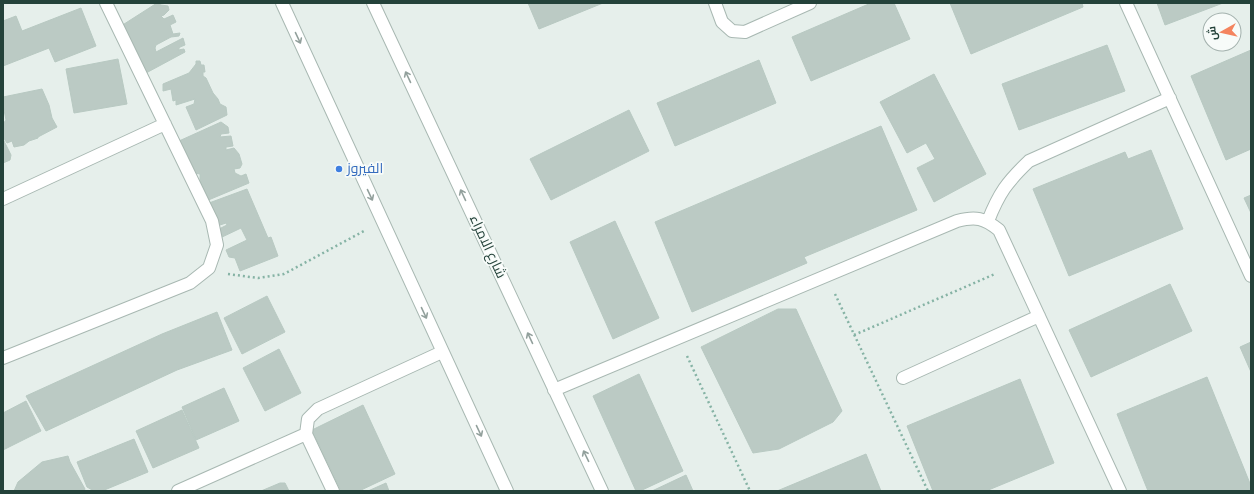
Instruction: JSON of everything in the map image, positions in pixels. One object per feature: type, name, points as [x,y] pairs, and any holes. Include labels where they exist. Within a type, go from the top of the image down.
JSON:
[{"type":"street","points":[[3,358],[190,283],[209,268],[217,245],[212,221],[106,3]]},
{"type":"street","points":[[282,3],[507,491]]},
{"type":"street","name":"شارع الامراء","points":[[374,3],[602,491]]},
{"type":"street","points":[[715,3],[722,22],[732,31],[745,32],[810,3]]},
{"type":"street","points":[[1126,3],[1251,276]]},
{"type":"street","points":[[988,221],[997,198],[1011,178],[1030,161],[1170,98]]},
{"type":"street","points":[[3,199],[165,124]]},
{"type":"street","points":[[554,390],[826,275],[957,221],[972,217],[988,221],[999,230],[1120,491]]},
{"type":"street","points":[[903,378],[1039,316]]},
{"type":"street","points":[[333,491],[306,434],[308,419],[318,409],[442,352]]},
{"type":"street","points":[[178,491],[306,434]]},
{"type":"path","points":[[209,268],[233,275],[258,278],[284,274],[382,222]]},
{"type":"path","points":[[854,335],[1015,265]]},
{"type":"path","points":[[826,275],[928,491]]},
{"type":"path","points":[[679,337],[750,491]]},
{"type":"building","points":[[157,3],[168,6],[169,10],[161,16],[164,19],[173,15],[176,22],[170,25],[173,34],[180,33],[179,36],[171,37],[156,45],[156,52],[183,38],[185,45],[180,47],[178,50],[184,49],[185,52],[146,73],[129,39],[129,35],[125,36],[123,32],[127,31],[121,26]]},
{"type":"building","points":[[528,3],[603,3],[539,29]]},
{"type":"building","points":[[871,3],[894,3],[910,39],[811,81],[792,37]]},
{"type":"building","points":[[950,3],[1082,3],[1083,7],[971,54]]},
{"type":"building","points":[[1157,3],[1223,3],[1165,25]]},
{"type":"building","points":[[81,8],[96,46],[55,62],[49,48],[3,66],[3,21],[16,16],[22,31]]},
{"type":"building","points":[[1107,45],[1125,91],[1019,130],[1002,84]]},
{"type":"building","points":[[1251,50],[1251,149],[1226,160],[1191,76]]},
{"type":"building","points":[[118,59],[127,104],[74,113],[66,69]]},
{"type":"building","points":[[759,60],[776,103],[675,146],[657,103]]},
{"type":"building","points":[[196,61],[200,61],[201,65],[204,65],[205,72],[203,72],[203,76],[206,78],[220,104],[226,107],[227,115],[196,130],[186,107],[194,104],[195,99],[176,105],[176,100],[173,101],[171,89],[163,91],[163,84],[189,73],[196,64]]},
{"type":"building","points":[[934,74],[986,174],[934,202],[917,168],[935,159],[926,143],[907,153],[880,102]]},
{"type":"building","points":[[42,89],[49,105],[52,118],[57,127],[24,145],[14,147],[12,141],[7,143],[3,137],[3,124],[6,120],[3,97]]},
{"type":"building","points":[[629,110],[649,151],[551,200],[530,159]]},
{"type":"building","points":[[221,122],[228,127],[229,133],[221,134],[220,137],[231,136],[233,146],[226,147],[226,150],[234,148],[239,154],[242,164],[240,168],[234,169],[235,173],[241,176],[246,174],[249,183],[206,201],[202,191],[204,190],[200,180],[200,174],[194,173],[179,141]]},
{"type":"building","points":[[881,126],[917,210],[804,257],[807,263],[692,312],[655,222]]},
{"type":"building","points":[[3,139],[11,155],[10,160],[3,163]]},
{"type":"building","points":[[1151,150],[1183,229],[1069,276],[1033,189],[1125,152],[1128,159]]},
{"type":"building","points":[[247,189],[268,238],[271,237],[278,256],[240,271],[235,258],[229,257],[226,250],[247,240],[241,228],[220,238],[217,230],[227,225],[226,223],[217,226],[214,218],[217,217],[217,215],[211,215],[215,212],[212,211],[212,206],[210,206],[209,203]]},
{"type":"building","points":[[1251,195],[1251,213],[1244,198]]},
{"type":"building","points":[[615,221],[659,318],[613,339],[570,242]]},
{"type":"building","points":[[1170,284],[1192,331],[1091,377],[1069,330]]},
{"type":"building","points":[[267,296],[285,332],[242,354],[224,318]]},
{"type":"building","points":[[778,309],[796,309],[842,411],[833,422],[779,449],[753,453],[701,347]]},
{"type":"building","points":[[217,312],[232,350],[177,370],[46,431],[26,396],[162,334]]},
{"type":"building","points":[[1251,342],[1251,372],[1240,347]]},
{"type":"building","points":[[279,349],[301,393],[265,411],[243,368]]},
{"type":"building","points":[[639,374],[683,471],[640,491],[636,491],[593,396]]},
{"type":"building","points":[[1207,377],[1251,486],[1251,491],[1148,491],[1117,414]]},
{"type":"building","points":[[1020,379],[1054,463],[986,491],[933,491],[907,426]]},
{"type":"building","points":[[224,388],[239,421],[196,440],[182,407]]},
{"type":"building","points":[[26,401],[41,431],[3,450],[3,413]]},
{"type":"building","points":[[363,405],[395,474],[359,491],[341,491],[312,430]]},
{"type":"building","points":[[182,410],[199,448],[153,468],[136,431]]},
{"type":"building","points":[[134,439],[148,472],[102,491],[94,491],[87,487],[77,462]]},
{"type":"building","points":[[866,454],[881,491],[777,491]]},
{"type":"building","points":[[68,456],[85,489],[84,491],[14,491],[18,482],[42,462]]},
{"type":"building","points":[[686,475],[693,491],[652,491]]},
{"type":"building","points":[[280,483],[285,483],[289,491],[261,491]]},
{"type":"building","points":[[386,483],[389,491],[368,491]]},
{"type":"place","name":"الفيروز","points":[[339,169]]}]
